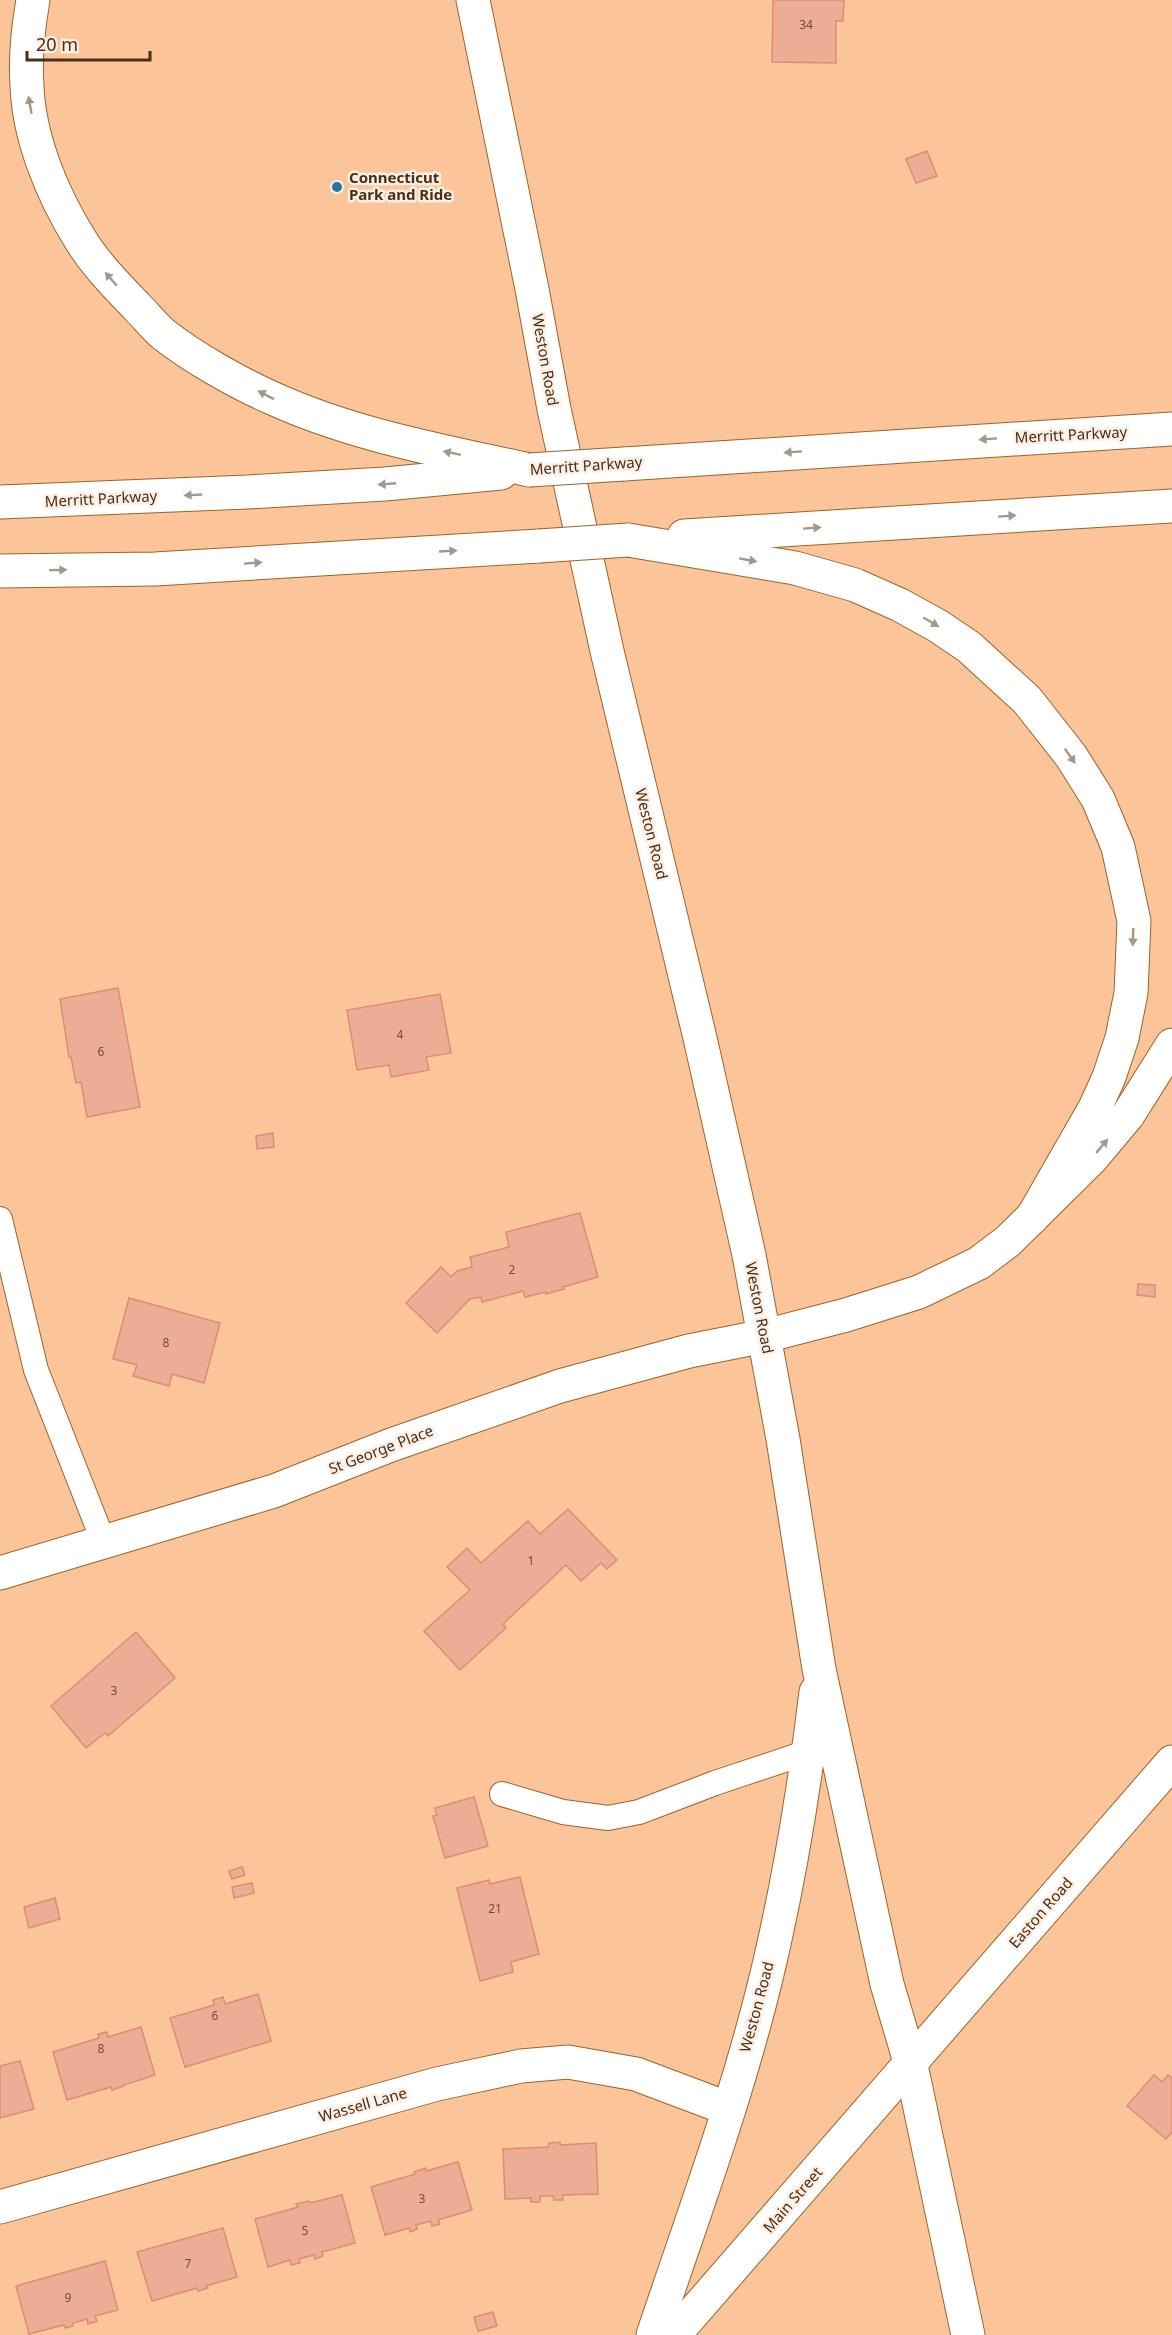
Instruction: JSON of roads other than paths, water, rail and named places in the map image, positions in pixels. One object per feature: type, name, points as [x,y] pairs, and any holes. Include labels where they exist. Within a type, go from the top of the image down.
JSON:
[{"type":"main road","points":[[33,0],[28,28],[27,87],[34,133],[53,189],[80,239],[111,280],[163,334],[222,372],[273,399],[404,442],[529,470]]},
{"type":"main road","name":"Weston Road","points":[[473,0],[554,409],[607,651],[700,1038],[749,1255],[765,1336],[819,1669],[887,1984],[911,2065],[968,2335]]},
{"type":"main road","name":"Merritt Parkway","points":[[0,502],[44,502],[385,484],[529,470],[1172,429]]},
{"type":"main road","points":[[0,571],[155,569],[1172,506]]},
{"type":"main road","points":[[628,540],[795,568],[855,585],[900,605],[938,626],[969,647],[1027,700],[1071,756],[1098,799],[1118,848],[1134,921],[1131,993],[1122,1038],[1109,1077],[1095,1108],[1032,1218]]},
{"type":"main road","name":"St George Place","points":[[0,1573],[104,1544],[274,1491],[391,1445],[560,1386],[689,1351],[765,1336],[846,1315],[920,1292],[979,1263],[1008,1241],[1032,1218],[1092,1158],[1128,1115],[1172,1045]]},
{"type":"main road","name":"Weston Road","points":[[653,2335],[729,2109],[775,1939],[808,1752],[819,1669]]},
{"type":"main road","name":"Easton Road","points":[[911,2065],[1172,1762]]},
{"type":"main road","name":"Wassell Lane","points":[[0,2207],[438,2084],[521,2066],[568,2062],[636,2074],[729,2109]]},
{"type":"main road","name":"Main Street","points":[[674,2335],[911,2065]]},
{"type":"lane","points":[[0,1219],[36,1370],[104,1544]]},
{"type":"lane","points":[[502,1794],[563,1812],[608,1818],[639,1812],[808,1752]]},
{"type":"place","name":"Connecticut Park and Ride","points":[[337,187]]}]
